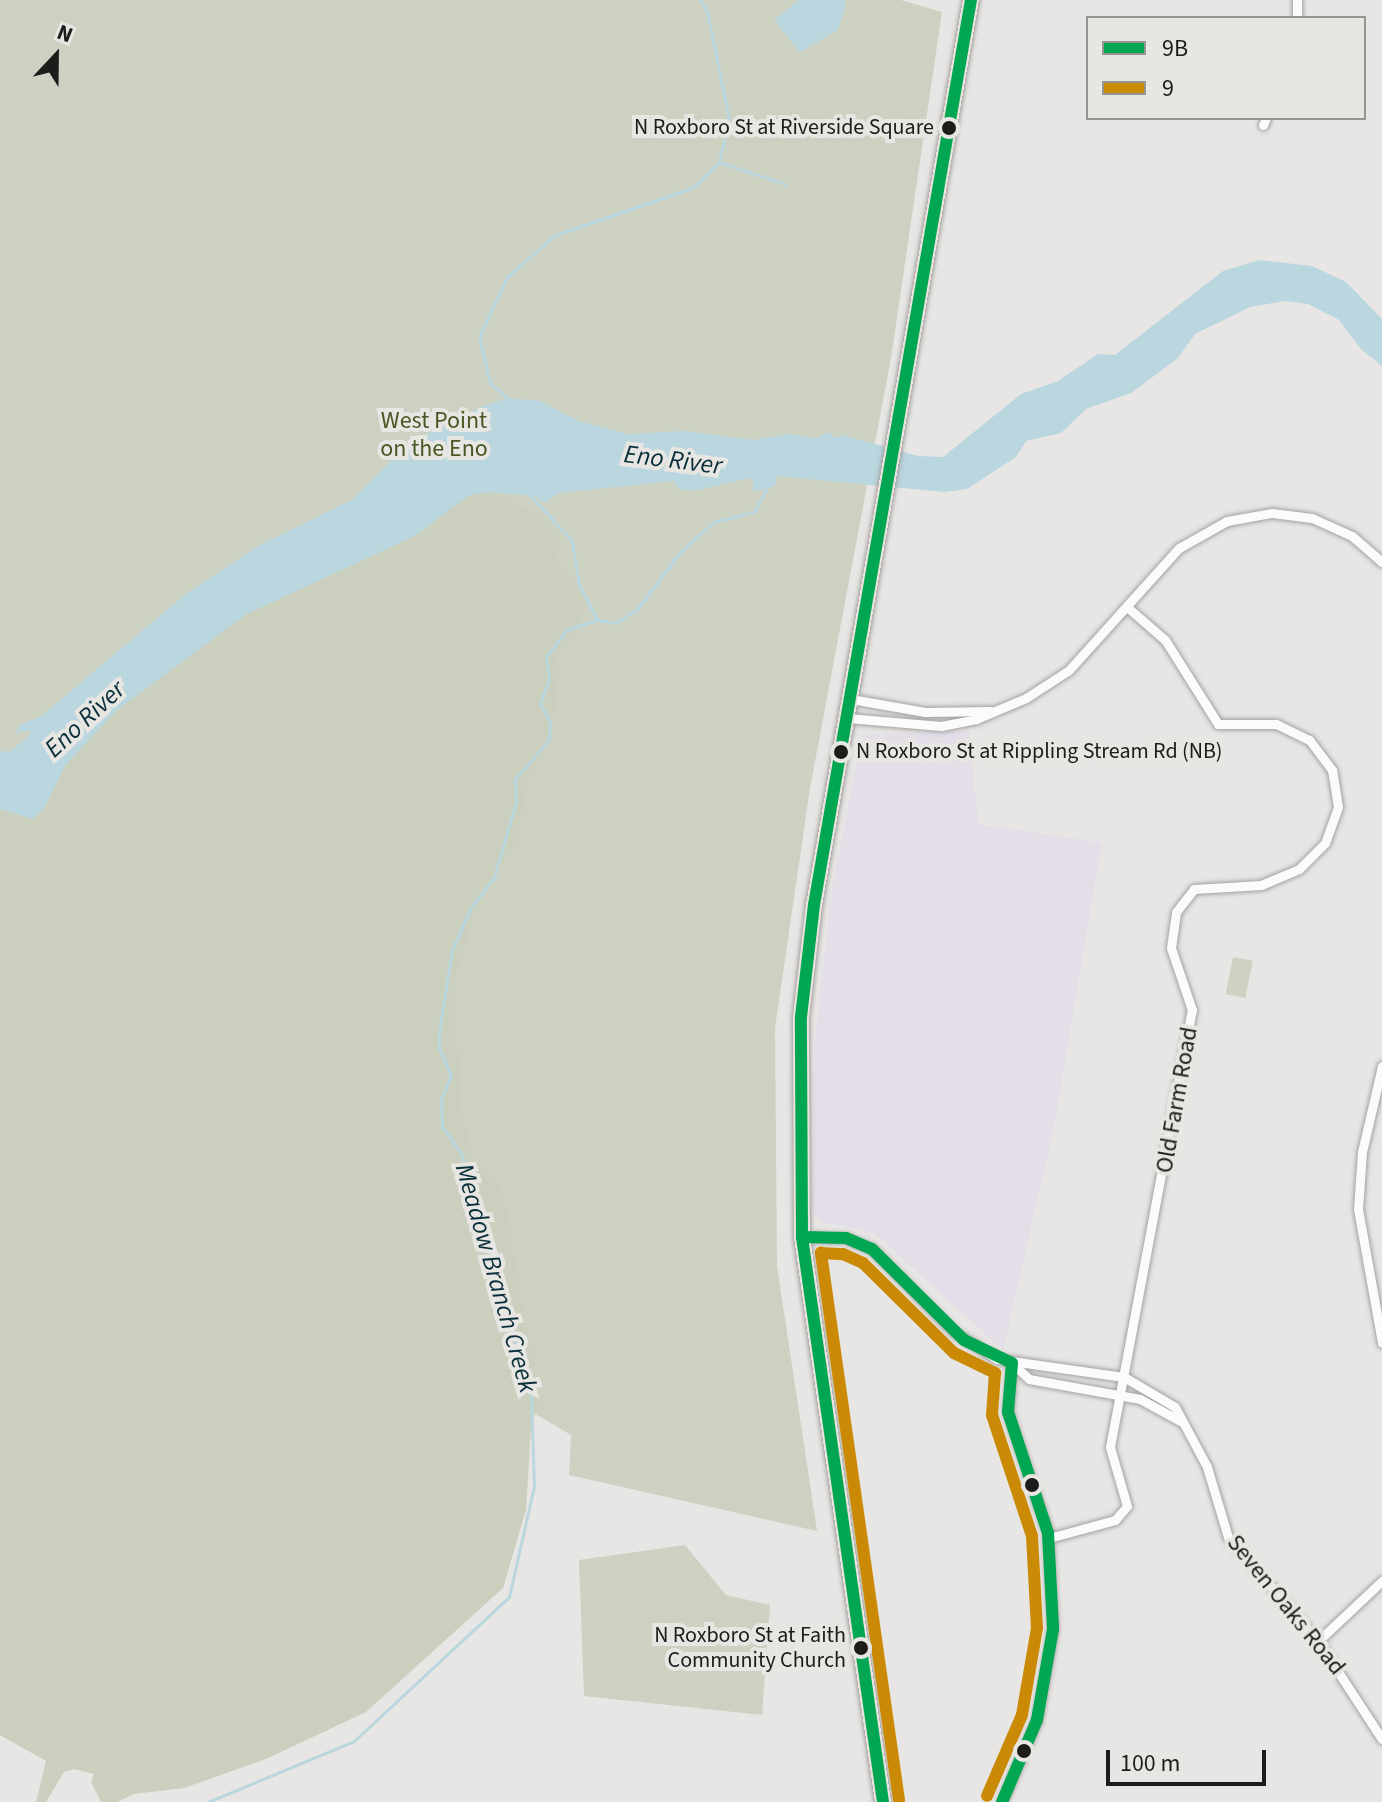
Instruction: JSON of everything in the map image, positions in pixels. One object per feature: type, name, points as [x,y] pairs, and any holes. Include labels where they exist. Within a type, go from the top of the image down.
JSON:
[{"type":"highway","points":[[883,1802],[802,1237],[798,1119],[805,978],[971,0]]},
{"type":"street","points":[[848,718],[925,727],[993,712],[1043,689],[1069,670],[1179,548],[1201,532],[1242,516],[1272,513],[1312,518],[1352,536],[1382,562]]},
{"type":"street","name":"Old Farm Road","points":[[1049,1538],[1124,1514],[1127,1502],[1110,1447],[1192,1010],[1171,948],[1176,912],[1194,889],[1261,885],[1299,869],[1325,843],[1338,807],[1332,770],[1309,740],[1276,724],[1218,724],[1165,640],[1127,607]]},
{"type":"street","points":[[851,699],[925,712],[993,712]]},
{"type":"street","points":[[1382,1066],[1362,1152],[1358,1209],[1382,1343]]},
{"type":"street","points":[[802,1237],[846,1238],[872,1249],[964,1340],[1012,1363],[1029,1379],[1120,1394],[1182,1422]]},
{"type":"street","name":"Seven Oaks Road","points":[[1012,1363],[1031,1361],[1124,1377],[1156,1392],[1175,1407],[1207,1467],[1228,1537],[1318,1641],[1382,1739]]},
{"type":"street","points":[[1002,1802],[1030,1740],[1048,1673],[1053,1629],[1049,1538],[1030,1467],[1008,1412],[1012,1363]]},
{"type":"street","points":[[1318,1641],[1382,1581]]},
{"type":"shaded area","points":[[969,731],[978,824],[1102,843],[1054,1127],[1003,1350],[874,1233],[822,1222],[812,1210],[815,1038],[832,889],[862,735]]},
{"type":"green space","name":"West Point on the Eno","points":[[0,0],[901,0],[942,12],[891,358],[810,788],[775,1028],[777,1266],[817,1531],[569,1475],[571,1435],[532,1412],[0,1233]]},
{"type":"green space","points":[[487,492],[551,520],[560,530],[561,544],[553,557],[577,579],[590,601],[556,661],[559,670],[551,742],[529,775],[517,839],[474,914],[455,982],[461,1109],[478,1169],[499,1182],[506,1206],[539,1401],[531,1428],[526,1510],[503,1588],[366,1712],[266,1759],[184,1788],[134,1794],[117,1802],[101,1802],[91,1782],[94,1774],[74,1769],[64,1772],[46,1802],[36,1802],[46,1761],[0,1735],[0,809],[33,818],[45,807],[65,766],[116,711],[245,615],[415,536],[468,496]]},
{"type":"green space","points":[[1233,957],[1253,961],[1245,998],[1226,994]]},
{"type":"green space","points":[[685,1545],[726,1595],[770,1605],[762,1715],[584,1696],[579,1560]]},
{"type":"water","points":[[799,0],[845,0],[838,30],[800,52],[774,20]]},
{"type":"water","name":"Eno River","points":[[1260,260],[1312,266],[1346,282],[1382,319],[1382,366],[1361,349],[1339,320],[1308,304],[1285,301],[1250,307],[1195,334],[1178,358],[1131,393],[1086,409],[1061,433],[1026,441],[1016,457],[967,489],[944,492],[777,476],[775,486],[753,492],[753,480],[748,478],[694,491],[679,489],[674,481],[558,493],[545,503],[534,496],[487,492],[468,496],[415,536],[245,615],[116,711],[65,766],[45,807],[33,819],[0,809],[0,751],[9,752],[30,735],[29,730],[16,733],[20,724],[40,717],[187,593],[260,545],[353,499],[407,444],[481,407],[507,398],[540,401],[579,421],[628,434],[684,431],[753,440],[789,434],[816,438],[830,432],[834,438],[843,435],[918,456],[943,457],[1021,394],[1058,381],[1098,354],[1115,355],[1223,271]]},
{"type":"waterway","points":[[509,399],[490,383],[479,337],[507,277],[555,235],[692,188],[719,162],[729,119],[707,12],[700,0]]},
{"type":"waterway","points":[[719,162],[785,184]]},
{"type":"waterway","name":"Meadow Branch Creek","points":[[208,1802],[354,1741],[509,1597],[534,1486],[531,1396],[462,1155],[442,1126],[441,1099],[451,1076],[439,1048],[439,1032],[452,950],[470,909],[494,877],[516,802],[515,779],[549,740],[550,722],[540,703],[549,679],[546,657],[566,630],[597,620],[616,623],[638,608],[681,551],[714,522],[755,511],[768,486]]},
{"type":"waterway","points":[[529,494],[572,541],[579,585],[597,619]]},
{"type":"transit line","name":"9B","points":[[883,1802],[802,1237],[801,1017],[814,905],[971,0]]},
{"type":"transit line","name":"9B","points":[[802,1237],[846,1238],[872,1249],[964,1340],[1012,1363],[1008,1412],[1048,1533],[1053,1629],[1037,1720],[1002,1802]]},
{"type":"transit line","name":"9","points":[[899,1800],[821,1253],[843,1254],[863,1263],[954,1353],[995,1373],[992,1415],[1032,1536],[1037,1628],[1022,1715],[987,1796]]},
{"type":"place","name":"N Roxboro St at Riverside Square","points":[[949,128]]},
{"type":"place","name":"N Roxboro St at Rippling Stream Rd (NB)","points":[[841,752]]},
{"type":"place","name":"N Roxboro St at Faith Community Church","points":[[861,1648]]}]
